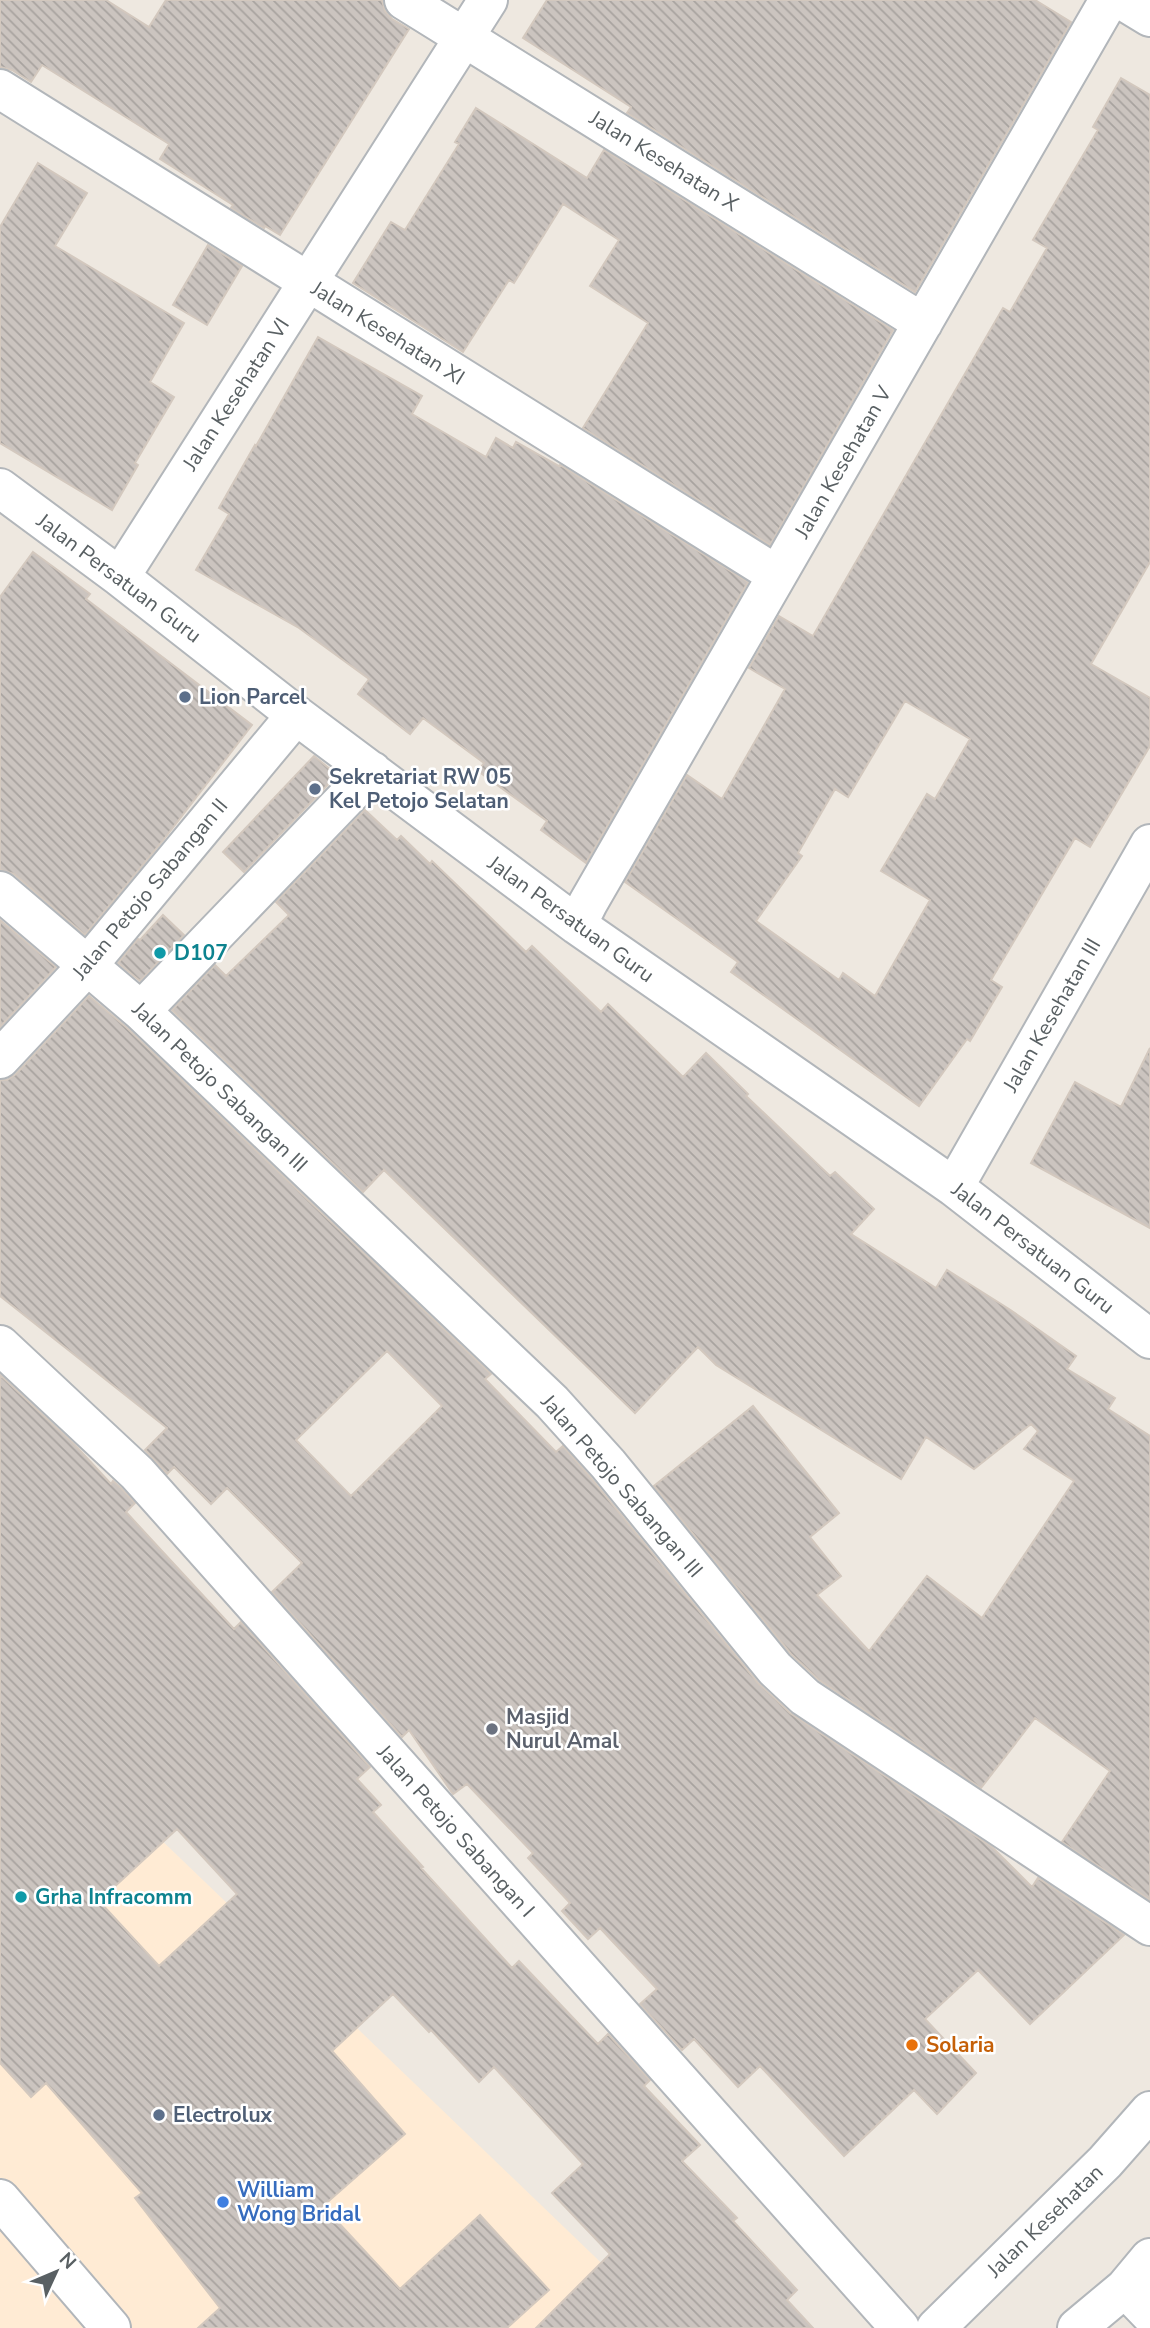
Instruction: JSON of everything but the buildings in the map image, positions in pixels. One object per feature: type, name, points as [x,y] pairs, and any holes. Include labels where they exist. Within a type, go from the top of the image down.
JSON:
[{"type":"street","name":"Jalan Kesehatan X","points":[[404,0],[923,323]]},
{"type":"street","name":"Jalan Kesehatan VI","points":[[120,577],[488,0]]},
{"type":"street","name":"Jalan Kesehatan V","points":[[577,925],[1109,0]]},
{"type":"street","points":[[1122,0],[1150,16]]},
{"type":"street","name":"Jalan Kesehatan XI","points":[[0,89],[777,575]]},
{"type":"street","name":"Jalan Persatuan Guru","points":[[0,488],[120,577],[296,715],[577,925],[954,1187],[1150,1339]]},
{"type":"street","name":"Jalan Petojo Sabangan II","points":[[0,1059],[88,965],[296,715]]},
{"type":"street","points":[[141,1011],[372,771]]},
{"type":"street","name":"Jalan Kesehatan III","points":[[954,1187],[1150,844]]},
{"type":"street","name":"Jalan Petojo Sabangan III","points":[[0,891],[141,1011],[552,1402],[608,1464],[775,1669],[791,1685],[964,1804],[1150,1926]]},
{"type":"street","name":"Jalan Petojo Sabangan I","points":[[0,1345],[137,1474],[900,2328]]},
{"type":"street","name":"Jalan Kesehatan","points":[[936,2328],[1105,2162],[1150,2111]]},
{"type":"street","points":[[0,2199],[111,2328]]},
{"type":"street","points":[[1077,2328],[1138,2301],[1150,2258]]},
{"type":"shaded area","points":[[0,1685],[669,2328],[0,2328]]},
{"type":"place","name":"Lion Parcel","points":[[185,697]]},
{"type":"place","name":"Sekretariat RW 05 Kel Petojo Selatan","points":[[315,789]]},
{"type":"place","name":"D107","points":[[160,953]]},
{"type":"place","name":"Masjid Nurul Amal","points":[[492,1729]]},
{"type":"place","name":"Grha Infracomm","points":[[21,1897]]},
{"type":"place","name":"Solaria","points":[[912,2045]]},
{"type":"place","name":"Electrolux","points":[[159,2115]]},
{"type":"place","name":"William Wong Bridal","points":[[223,2202]]}]
